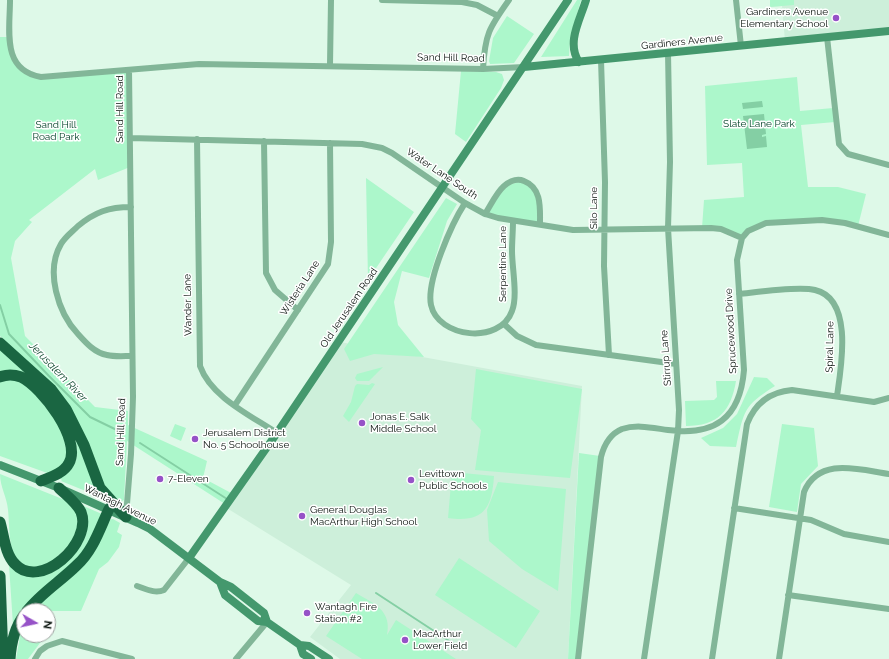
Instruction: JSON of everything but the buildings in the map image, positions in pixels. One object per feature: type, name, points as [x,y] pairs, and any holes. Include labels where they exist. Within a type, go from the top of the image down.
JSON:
[{"type":"highway","points":[[0,343],[50,389],[66,409],[82,441],[100,488],[126,517]]},
{"type":"highway","points":[[0,377],[12,374],[26,380],[48,402],[70,439],[72,448],[69,464],[63,471],[41,481]]},
{"type":"highway","points":[[0,522],[10,559],[16,566],[26,571],[34,572],[49,569],[72,550],[81,536],[83,527],[83,520],[78,508],[58,488]]},
{"type":"highway","points":[[35,603],[43,594],[78,565],[87,554],[109,509]]},
{"type":"highway","points":[[0,576],[3,659]]},
{"type":"highway","points":[[10,659],[16,631]]},
{"type":"main road","name":"Old Jerusalem Road","points":[[188,558],[276,433],[444,187],[568,0]]},
{"type":"main road","points":[[579,62],[573,49],[573,41],[586,0]]},
{"type":"main road","name":"Gardiners Avenue","points":[[524,68],[889,31]]},
{"type":"main road","name":"Wantagh Avenue","points":[[0,465],[109,509],[150,530],[220,582],[226,595],[258,621],[267,622],[300,645],[309,646],[329,659]]},
{"type":"main road","name":"Wantagh Avenue","points":[[300,645],[303,654],[311,659]]},
{"type":"street","points":[[10,0],[10,48],[18,65],[27,73],[41,77],[129,70]]},
{"type":"street","points":[[330,65],[331,0]]},
{"type":"street","points":[[382,0],[462,2],[477,5],[498,16]]},
{"type":"street","points":[[483,69],[484,44],[490,29],[509,0]]},
{"type":"street","points":[[736,0],[741,46]]},
{"type":"street","points":[[827,37],[839,144],[848,154],[889,165]]},
{"type":"street","name":"Stirrup Lane","points":[[644,659],[678,431],[679,410],[668,228],[670,162],[668,53]]},
{"type":"street","name":"Silo Lane","points":[[601,60],[604,266],[609,355]]},
{"type":"street","name":"Sand Hill Road","points":[[126,517],[132,449],[129,70],[199,64],[330,65],[483,69],[524,68]]},
{"type":"street","name":"Water Lane South","points":[[130,138],[362,144],[382,148],[403,159],[466,203],[485,214],[573,230],[711,228],[721,229],[742,238]]},
{"type":"street","name":"Wander Lane","points":[[197,139],[199,360],[203,375],[208,384],[215,391],[276,433]]},
{"type":"street","points":[[264,141],[266,273],[275,290],[298,310]]},
{"type":"street","name":"Wisteria Lane","points":[[235,405],[324,272],[330,256],[330,143]]},
{"type":"street","points":[[485,214],[505,185],[517,179],[532,184],[537,192],[540,224]]},
{"type":"street","points":[[466,203],[456,218],[445,244],[432,288],[431,306],[439,320],[445,325],[453,329],[481,334],[504,324],[517,336],[536,345],[676,364]]},
{"type":"street","points":[[131,207],[102,210],[87,219],[62,242],[54,265],[59,302],[70,327],[84,342],[100,353],[107,356],[132,356]]},
{"type":"street","name":"Serpentine Lane","points":[[504,324],[512,312],[514,303],[512,250],[513,220]]},
{"type":"street","points":[[742,238],[756,225],[812,220],[845,223],[889,235]]},
{"type":"street","name":"Sprucewood Drive","points":[[578,659],[601,457],[604,446],[614,433],[632,427],[678,431],[699,431],[712,427],[726,418],[739,396],[743,385],[744,370],[737,260],[742,238]]},
{"type":"street","name":"Spiral Lane","points":[[739,294],[808,289],[823,293],[833,301],[839,312],[842,327],[837,396]]},
{"type":"street","points":[[712,659],[747,424],[758,405],[768,397],[781,391],[792,390],[874,402],[889,398]]},
{"type":"street","points":[[779,659],[804,492],[808,482],[818,474],[830,468],[889,474]]},
{"type":"street","points":[[734,508],[818,521],[844,534],[889,542]]},
{"type":"street","points":[[138,586],[154,592],[164,590],[188,558]]},
{"type":"street","points":[[788,595],[889,609]]},
{"type":"street","points":[[236,659],[267,622]]},
{"type":"street","points":[[35,659],[40,651],[46,646],[62,641],[132,659]]},
{"type":"shaded area","name":"Gardiners Avenue Elementary School","points":[[770,0],[889,0],[889,30],[785,41],[782,6],[770,7]]},
{"type":"shaded area","points":[[762,101],[763,107],[743,109],[742,103]]},
{"type":"shaded area","points":[[764,114],[766,134],[762,135],[762,137],[766,136],[767,147],[747,149],[743,116]]},
{"type":"shaded area","name":"Levittown Public Schools","points":[[340,342],[582,386],[568,659],[340,659],[310,637],[351,585],[225,507]]},
{"type":"green space","points":[[577,0],[581,0],[570,39],[569,56],[541,57]]},
{"type":"green space","points":[[770,0],[794,0],[794,5],[770,7]]},
{"type":"green space","points":[[507,16],[534,34],[514,63],[490,64],[489,61],[493,38]]},
{"type":"green space","name":"Sand Hill Road Park","points":[[0,37],[9,37],[11,55],[33,76],[128,71],[130,167],[98,180],[95,169],[29,220],[32,222],[15,241],[11,258],[25,336],[95,407],[128,411],[128,425],[207,461],[203,478],[233,494],[225,504],[127,441],[124,500],[120,502],[116,501],[103,487],[33,367],[0,336]]},
{"type":"green space","points":[[461,71],[496,72],[502,74],[504,80],[501,88],[466,142],[455,134]]},
{"type":"green space","name":"Slate Lane Park","points":[[797,77],[800,111],[833,108],[835,122],[801,125],[808,187],[838,187],[866,194],[858,226],[845,222],[765,222],[741,237],[721,229],[702,228],[704,200],[744,197],[742,163],[707,165],[705,86]]},
{"type":"green space","points":[[366,178],[414,212],[368,280]]},
{"type":"green space","points":[[522,181],[536,193],[539,224],[486,214],[505,186]]},
{"type":"green space","points":[[446,198],[457,204],[447,221],[429,278],[402,271],[394,302],[398,325],[424,357],[374,354],[350,361],[344,349]]},
{"type":"green space","points":[[0,346],[48,390],[68,417],[83,449],[100,494],[98,494],[98,496],[61,481],[62,480],[59,478],[75,463],[77,449],[74,437],[60,411],[40,388],[16,372],[0,374]]},
{"type":"green space","points":[[383,367],[369,381],[357,381],[355,378],[357,374]]},
{"type":"green space","points":[[476,369],[582,389],[570,478],[475,470],[481,430],[471,419]]},
{"type":"green space","points":[[754,377],[767,378],[775,386],[764,393],[746,410],[736,447],[710,446],[701,438],[723,428],[737,414]]},
{"type":"green space","points":[[18,378],[44,402],[63,429],[68,462],[50,474],[0,456],[0,381]]},
{"type":"green space","points":[[716,381],[736,381],[731,401],[721,415],[715,420],[707,423],[686,426],[685,401],[714,400],[717,397]]},
{"type":"green space","points":[[372,383],[375,384],[349,422],[343,416],[351,402],[355,386],[357,384],[369,385]]},
{"type":"green space","points":[[175,424],[186,428],[181,441],[170,436]]},
{"type":"green space","points":[[782,424],[814,428],[818,466],[801,484],[797,512],[769,507]]},
{"type":"green space","points":[[579,453],[600,456],[578,659],[568,659]]},
{"type":"green space","points":[[452,472],[494,476],[491,497],[488,505],[477,516],[460,519],[448,518]]},
{"type":"green space","points":[[0,474],[70,502],[76,508],[79,535],[48,566],[26,567],[15,558],[12,551],[7,505]]},
{"type":"green space","points":[[498,482],[566,489],[558,591],[522,569],[489,541],[487,510]]},
{"type":"green space","points":[[81,505],[102,514],[81,557],[35,603],[16,603],[16,622],[13,625],[9,565],[30,576],[39,576],[57,569],[74,555],[85,538],[87,529],[86,520]]},
{"type":"green space","points":[[113,519],[120,523],[117,532],[122,535],[119,547],[108,562],[99,569],[81,611],[56,611],[56,603],[40,603],[76,571],[108,520]]},
{"type":"green space","points":[[459,558],[540,611],[516,648],[435,595]]},
{"type":"green space","points":[[356,593],[375,605],[384,614],[387,619],[388,626],[387,635],[396,620],[456,659],[362,659],[326,636]]},
{"type":"green space","points":[[19,643],[40,643],[28,659],[16,659]]},
{"type":"waterway","name":"Jerusalem River","points":[[0,305],[9,334],[49,376],[90,417],[123,433]]},
{"type":"waterway","name":"Jerusalem River","points":[[140,443],[227,499]]},
{"type":"waterway","name":"Jerusalem River","points":[[376,593],[463,650]]},
{"type":"place","name":"Gardiners Avenue Elementary School","points":[[836,18]]},
{"type":"place","name":"Jonas E. Salk Middle School","points":[[362,423]]},
{"type":"place","name":"Jerusalem District No. 5 Schoolhouse","points":[[195,439]]},
{"type":"place","name":"7-Eleven","points":[[160,479]]},
{"type":"place","name":"Levittown Public Schools","points":[[411,480]]},
{"type":"place","name":"General Douglas MacArthur High School","points":[[302,516]]},
{"type":"place","name":"Wantagh Fire Station #2","points":[[307,613]]},
{"type":"place","name":"MacArthur Lower Field","points":[[405,640]]}]
